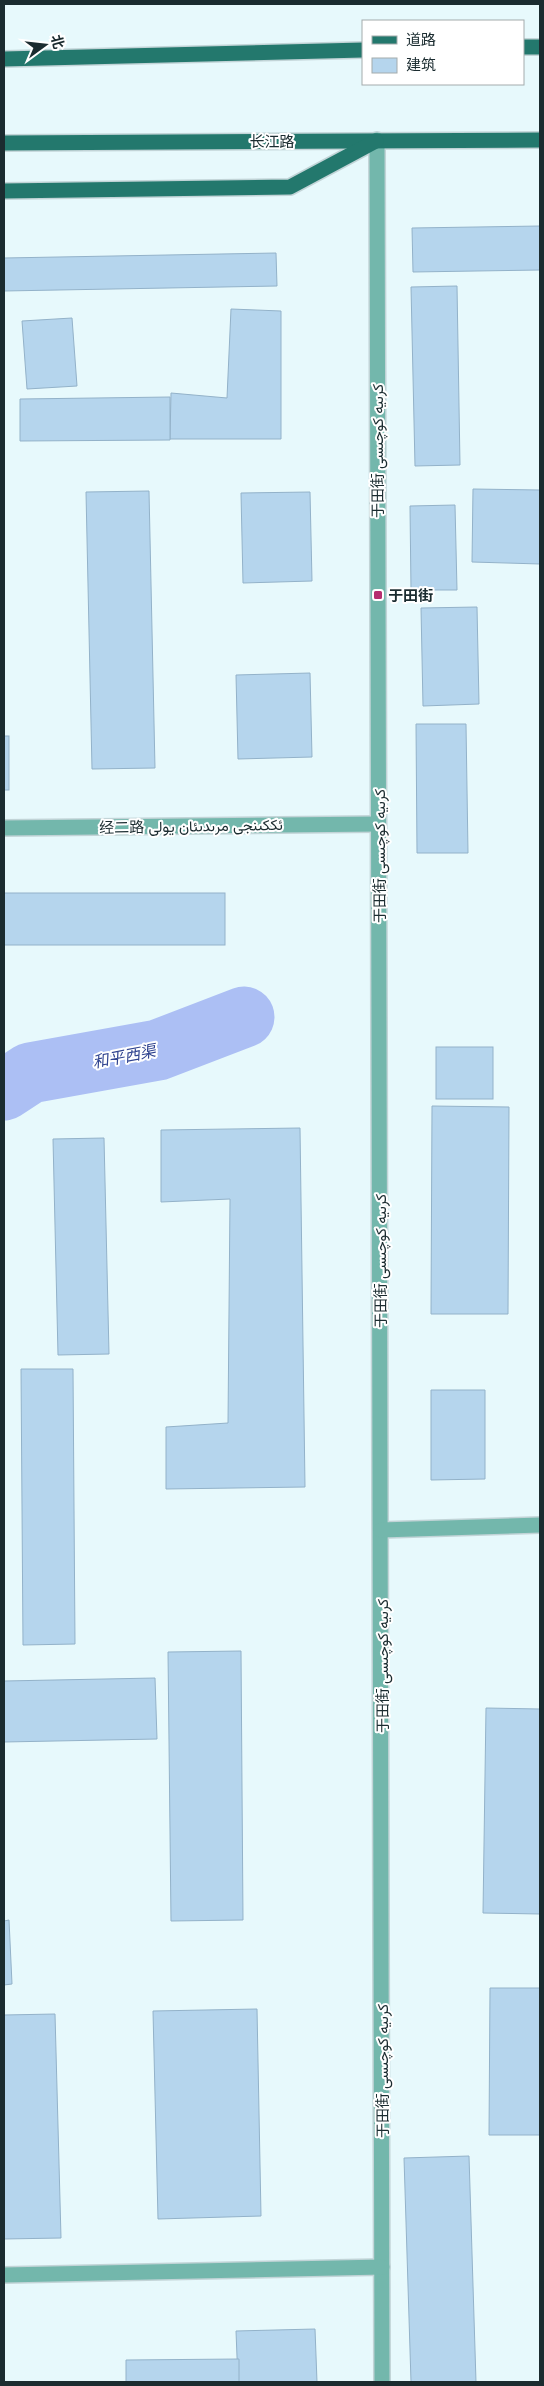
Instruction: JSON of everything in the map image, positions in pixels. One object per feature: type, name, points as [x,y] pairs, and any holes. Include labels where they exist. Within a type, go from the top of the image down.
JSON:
[{"type":"main road","points":[[524,47],[540,47]]},
{"type":"main road","points":[[4,59],[362,50]]},
{"type":"main road","points":[[4,190],[290,187],[377,140]]},
{"type":"main road","name":"长江路","points":[[4,143],[540,140]]},
{"type":"street","name":"于田街 كرىيە كوچىسى","points":[[377,140],[382,2382]]},
{"type":"street","name":"经二路 ئككىنجى مرىدىئان يولى","points":[[4,828],[378,824]]},
{"type":"street","points":[[381,1530],[540,1526]]},
{"type":"street","points":[[4,2275],[382,2267]]},
{"type":"building","points":[[540,226],[540,270],[413,272],[412,228]]},
{"type":"building","points":[[276,253],[277,286],[4,291],[4,258]]},
{"type":"building","points":[[457,286],[460,465],[415,466],[411,287]]},
{"type":"building","points":[[231,309],[281,311],[281,439],[170,439],[171,393],[227,398]]},
{"type":"building","points":[[72,318],[77,386],[27,389],[22,321]]},
{"type":"building","points":[[170,397],[170,440],[20,441],[20,399]]},
{"type":"building","points":[[473,489],[540,490],[540,564],[472,562]]},
{"type":"building","points":[[149,491],[155,768],[92,769],[86,492]]},
{"type":"building","points":[[310,492],[312,581],[243,583],[241,493]]},
{"type":"building","points":[[455,505],[457,590],[411,590],[410,506]]},
{"type":"building","points":[[477,607],[479,704],[423,706],[421,608]]},
{"type":"building","points":[[310,673],[312,757],[238,759],[236,675]]},
{"type":"building","points":[[416,724],[466,724],[468,853],[417,853]]},
{"type":"building","points":[[4,736],[9,736],[9,790],[4,790]]},
{"type":"building","points":[[4,893],[225,893],[225,945],[4,945]]},
{"type":"building","points":[[436,1047],[493,1047],[493,1099],[436,1099]]},
{"type":"building","points":[[432,1106],[509,1107],[508,1314],[431,1314]]},
{"type":"building","points":[[300,1128],[305,1487],[166,1489],[166,1427],[228,1423],[230,1199],[161,1202],[161,1130]]},
{"type":"building","points":[[104,1138],[109,1354],[58,1355],[53,1139]]},
{"type":"building","points":[[21,1369],[73,1369],[75,1644],[23,1645]]},
{"type":"building","points":[[431,1390],[485,1390],[485,1479],[431,1480]]},
{"type":"building","points":[[241,1651],[243,1920],[171,1921],[168,1652]]},
{"type":"building","points":[[155,1678],[157,1739],[4,1742],[4,1681]]},
{"type":"building","points":[[486,1708],[540,1709],[540,1914],[483,1913]]},
{"type":"building","points":[[9,1920],[12,1984],[4,1985],[4,1921]]},
{"type":"building","points":[[490,1988],[540,1988],[540,2135],[489,2135]]},
{"type":"building","points":[[257,2009],[261,2216],[158,2219],[153,2011]]},
{"type":"building","points":[[55,2014],[61,2238],[4,2239],[4,2015]]},
{"type":"building","points":[[469,2156],[476,2382],[411,2382],[404,2158]]},
{"type":"building","points":[[315,2329],[317,2382],[238,2382],[236,2331]]},
{"type":"building","points":[[239,2359],[239,2382],[126,2382],[126,2360]]},
{"type":"waterway","name":"和平西渠","points":[[4,1090],[30,1073],[158,1050],[244,1017]]},
{"type":"place","name":"于田街","points":[[378,595]]}]
